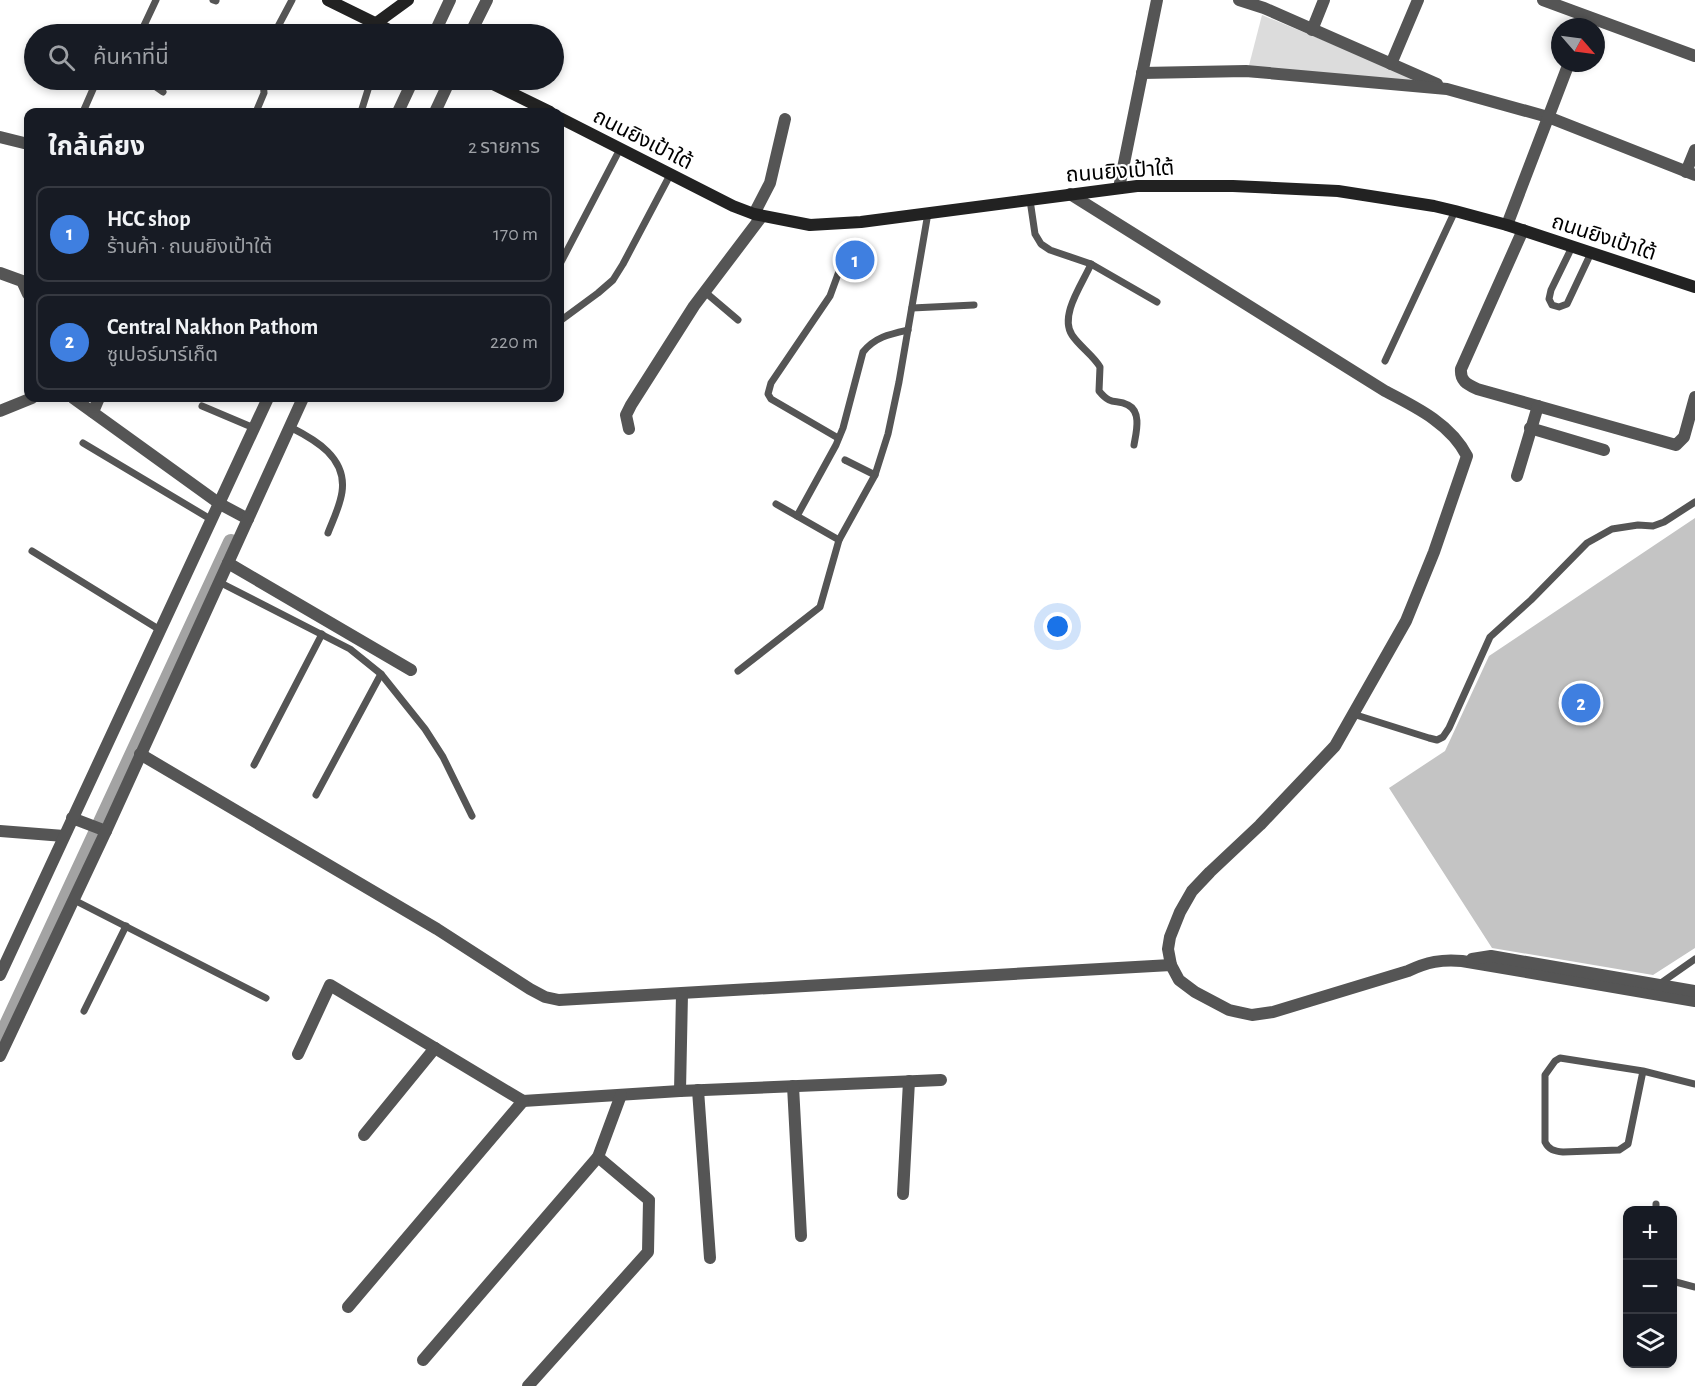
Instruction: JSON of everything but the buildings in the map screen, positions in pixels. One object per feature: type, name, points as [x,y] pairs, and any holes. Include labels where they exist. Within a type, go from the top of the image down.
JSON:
[{"type":"main road","points":[[328,0],[374,24]]},
{"type":"main road","points":[[390,24],[408,0]]},
{"type":"main road","points":[[504,90],[537,108]]},
{"type":"main road","name":"ถนนยิงเป้าใต้","points":[[564,120],[703,192],[758,215],[810,225],[861,222],[1137,186],[1283,187],[1338,191],[1455,211],[1523,230],[1695,287]]},
{"type":"street","points":[[439,24],[450,0]]},
{"type":"street","points":[[476,24],[487,0]]},
{"type":"street","points":[[1119,189],[1157,0]]},
{"type":"street","points":[[1239,0],[1447,88],[1548,117],[1691,173],[1695,150]]},
{"type":"street","points":[[1312,30],[1324,0]]},
{"type":"street","points":[[1391,64],[1418,0]]},
{"type":"street","points":[[1543,0],[1578,18]]},
{"type":"street","points":[[1605,28],[1695,56]]},
{"type":"street","points":[[1142,73],[1246,71],[1447,88]]},
{"type":"street","points":[[1507,225],[1566,72]]},
{"type":"street","points":[[400,108],[408,90]]},
{"type":"street","points":[[437,108],[445,90]]},
{"type":"street","points":[[629,429],[626,415],[631,405],[758,215],[770,183],[784,119]]},
{"type":"street","points":[[0,137],[24,143]]},
{"type":"street","points":[[1070,194],[1385,391],[1429,415],[1463,448],[1467,456],[1434,552],[1395,642],[1335,746],[1260,825],[1192,891],[1180,912],[1168,949],[1171,965],[1179,980],[1194,992],[1229,1010],[1252,1015],[1274,1012],[1408,971],[1426,962],[1445,960],[1541,967],[1657,990],[1695,1001]]},
{"type":"street","points":[[1523,230],[1461,369],[1464,382],[1477,389],[1676,445],[1683,437],[1695,397]]},
{"type":"street","points":[[0,273],[22,281],[24,285]]},
{"type":"street","points":[[0,411],[24,401]]},
{"type":"street","points":[[79,402],[223,505],[246,518]]},
{"type":"street","points":[[93,412],[97,402]]},
{"type":"street","points":[[0,975],[64,836],[77,820],[160,630],[212,520],[223,505],[266,402]]},
{"type":"street","points":[[0,1056],[74,900],[103,830],[301,402]]},
{"type":"street","points":[[1517,476],[1538,406]]},
{"type":"street","points":[[1530,428],[1604,450]]},
{"type":"street","points":[[228,564],[411,670]]},
{"type":"street","points":[[140,754],[437,929],[546,997],[559,1000],[1171,965]]},
{"type":"street","points":[[77,820],[103,830]]},
{"type":"street","points":[[0,831],[64,836]]},
{"type":"street","points":[[298,1054],[330,985],[523,1101],[698,1090],[940,1080]]},
{"type":"street","points":[[1657,990],[1695,991]]},
{"type":"street","points":[[680,1091],[682,994]]},
{"type":"street","points":[[364,1135],[435,1048]]},
{"type":"street","points":[[903,1194],[909,1081]]},
{"type":"street","points":[[793,1086],[801,1236]]},
{"type":"street","points":[[698,1090],[710,1258]]},
{"type":"street","points":[[423,1360],[598,1157],[621,1095]]},
{"type":"street","points":[[348,1307],[523,1101]]},
{"type":"street","points":[[528,1386],[648,1252],[649,1200],[598,1157]]},
{"type":"lane","points":[[145,24],[156,0]]},
{"type":"lane","points":[[279,24],[292,0]]},
{"type":"lane","points":[[85,108],[93,90]]},
{"type":"lane","points":[[258,108],[264,90]]},
{"type":"lane","points":[[362,108],[368,90]]},
{"type":"lane","points":[[564,256],[620,149]]},
{"type":"lane","points":[[564,318],[613,280],[670,175]]},
{"type":"lane","points":[[1030,200],[1035,234],[1041,244],[1050,250],[1091,264],[1157,302]]},
{"type":"lane","points":[[1385,361],[1455,211]]},
{"type":"lane","points":[[738,671],[820,607],[839,540],[875,475],[888,434],[928,213]]},
{"type":"lane","points":[[1572,247],[1551,290],[1549,299],[1552,305],[1559,307],[1567,304],[1590,253]]},
{"type":"lane","points":[[1091,264],[1069,311],[1068,326],[1072,335],[1100,367],[1099,391],[1115,403],[1126,403],[1131,406],[1136,414],[1138,426],[1134,445]]},
{"type":"lane","points":[[838,438],[771,399],[768,394],[771,383],[830,296],[841,266]]},
{"type":"lane","points":[[705,292],[738,320]]},
{"type":"lane","points":[[912,308],[974,305]]},
{"type":"lane","points":[[797,516],[838,438],[863,352],[870,342],[908,330]]},
{"type":"lane","points":[[202,406],[254,428]]},
{"type":"lane","points":[[290,427],[322,445],[335,459],[341,471],[342,495],[328,533]]},
{"type":"lane","points":[[83,442],[212,520]]},
{"type":"lane","points":[[845,460],[875,475]]},
{"type":"lane","points":[[1353,714],[1429,738],[1437,740],[1443,737],[1490,637],[1531,600],[1587,543],[1612,529],[1664,522],[1695,502]]},
{"type":"lane","points":[[776,504],[839,540]]},
{"type":"lane","points":[[32,551],[160,630]]},
{"type":"lane","points":[[219,582],[350,649],[381,674],[425,729],[472,816]]},
{"type":"lane","points":[[254,765],[322,634]]},
{"type":"lane","points":[[316,795],[381,674]]},
{"type":"lane","points":[[74,900],[266,998]]},
{"type":"lane","points":[[84,1011],[126,926]]},
{"type":"lane","points":[[1657,990],[1695,959]]},
{"type":"lane","points":[[1643,1071],[1628,1144],[1624,1148],[1563,1152],[1548,1148],[1545,1142],[1545,1075],[1555,1060],[1560,1058],[1643,1071],[1695,1084]]},
{"type":"lane","points":[[1677,1282],[1695,1287]]},
{"type":"shaded area","points":[[1262,15],[1429,84],[1246,77]]},
{"type":"waterway","points":[[0,1040],[231,542]]},
{"type":"place","name":"HCC shop","points":[[855,260]]},
{"type":"place","name":"Central Nakhon Pathom","points":[[1581,703]]}]
